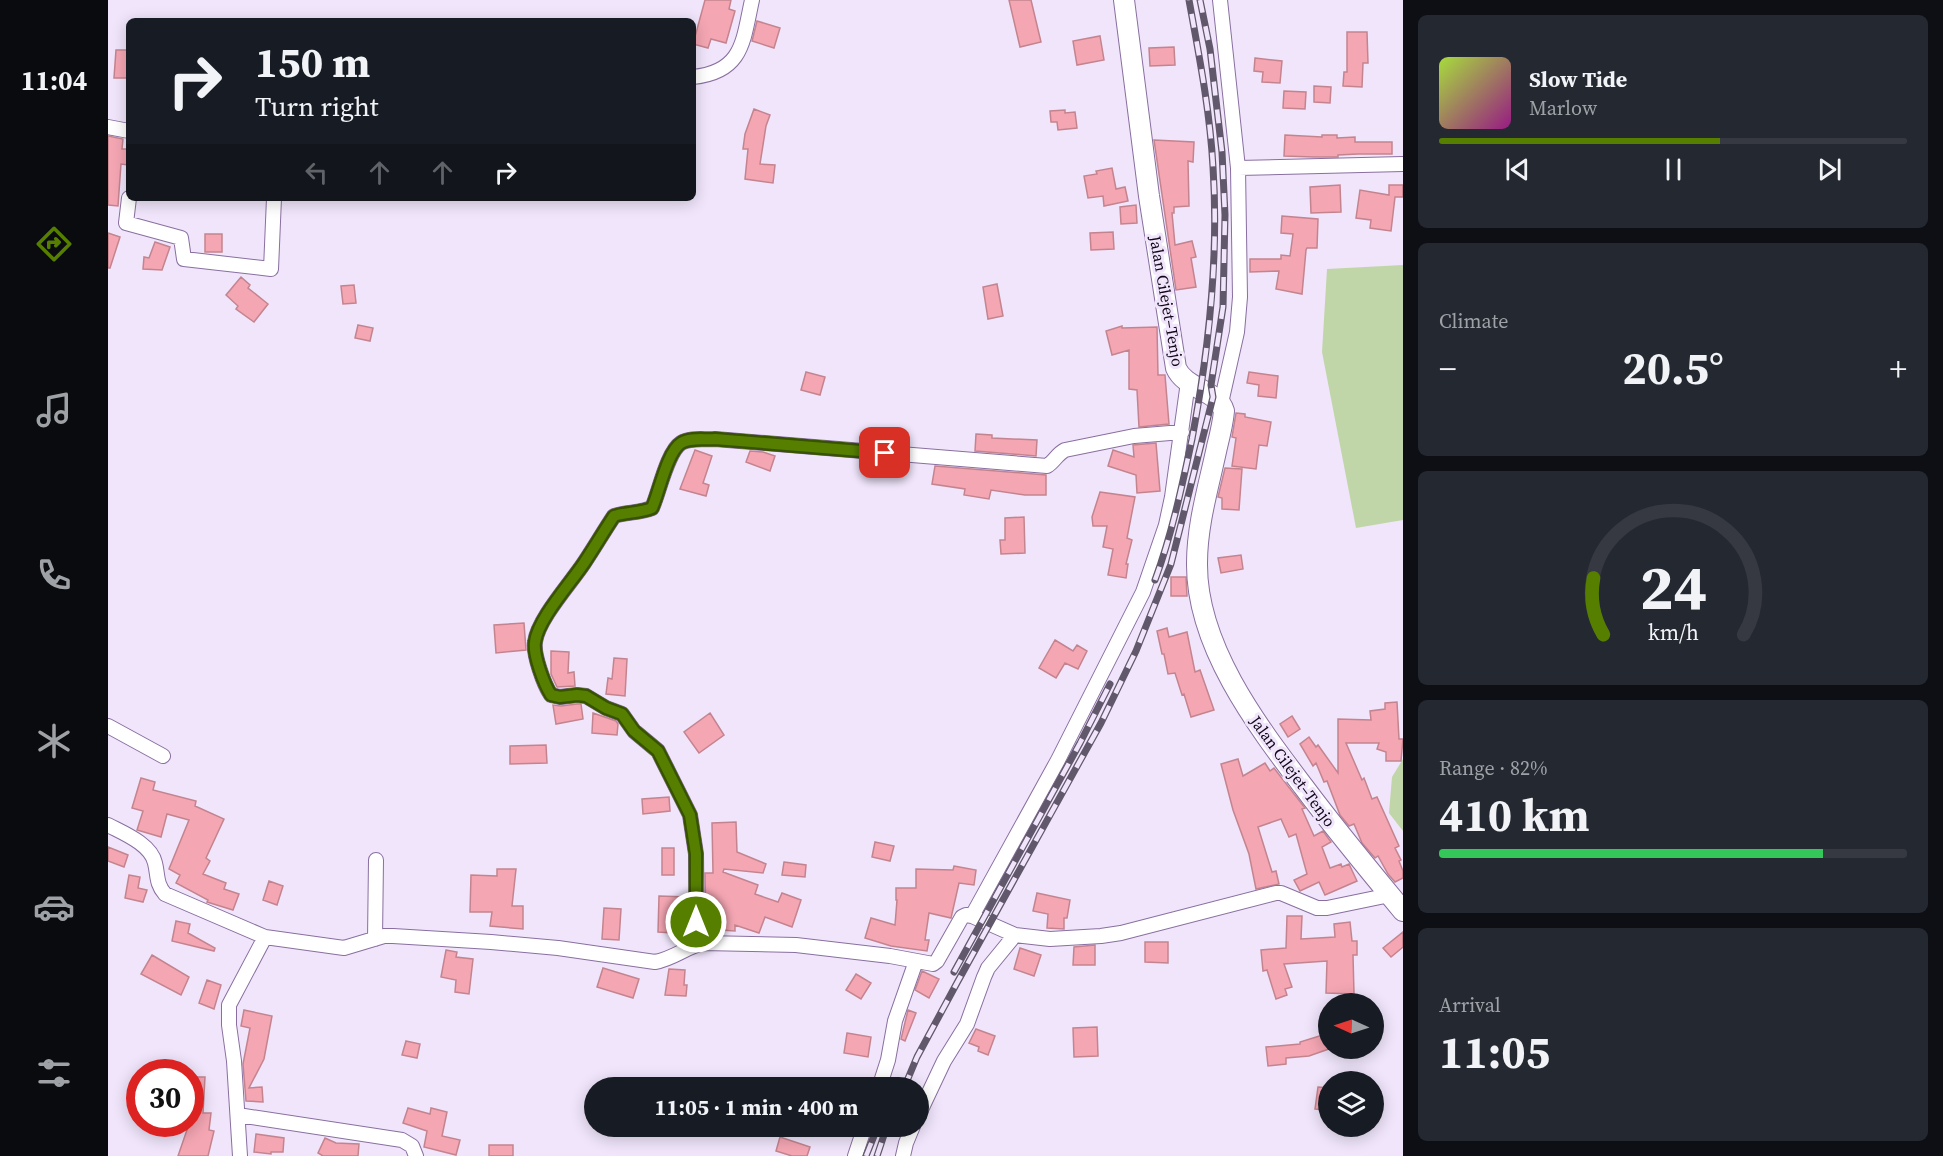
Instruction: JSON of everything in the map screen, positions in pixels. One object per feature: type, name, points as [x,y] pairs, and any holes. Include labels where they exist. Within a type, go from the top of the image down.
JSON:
[{"type":"main road","name":"Jalan Cilejet–Tenjo","points":[[1124,0],[1149,196],[1175,362],[1178,372],[1188,382],[1221,404],[1224,415],[1200,529],[1197,564],[1201,598],[1213,641],[1239,694],[1270,743],[1403,911]]},
{"type":"street","points":[[696,77],[710,75],[732,62],[743,43],[752,0]]},
{"type":"street","points":[[1221,404],[1234,348],[1240,297],[1238,168],[1224,2]]},
{"type":"street","points":[[108,127],[126,130]]},
{"type":"street","points":[[1238,168],[1403,164]]},
{"type":"street","points":[[129,201],[126,223],[181,238],[184,259],[271,269],[274,201]]},
{"type":"street","points":[[972,916],[1058,760],[1143,592],[1169,511],[1188,382]]},
{"type":"street","points":[[696,945],[696,854],[690,815],[658,751],[634,731],[622,714],[586,696],[551,695],[546,688],[535,656],[535,642],[542,623],[614,516],[644,512],[652,508],[661,479],[675,450],[681,443],[690,440],[715,439],[1047,466],[1065,450],[1134,436],[1182,432]]},
{"type":"street","points":[[108,726],[163,756]]},
{"type":"street","points":[[108,825],[147,848],[152,854],[157,880],[165,894],[265,936],[344,948],[393,936],[558,948],[655,962],[703,943],[796,945],[890,956],[933,964],[937,961],[962,917],[966,915],[1015,935],[1050,939],[1121,933],[1276,893],[1317,908],[1390,895]]},
{"type":"street","points":[[375,939],[376,860]]},
{"type":"street","points":[[929,1093],[944,1061],[967,1024],[984,976],[1015,935]]},
{"type":"street","points":[[240,1156],[229,1005],[265,936]]},
{"type":"street","points":[[883,1077],[895,1021],[916,961]]},
{"type":"street","points":[[238,1115],[402,1140],[412,1146],[416,1156]]},
{"type":"street","points":[[855,1156],[861,1137]]},
{"type":"street","points":[[903,1156],[908,1137]]},
{"type":"green space","points":[[1403,265],[1403,520],[1356,528],[1322,352],[1327,269]]},
{"type":"green space","points":[[1403,759],[1403,831],[1389,813],[1392,777]]},
{"type":"building","points":[[705,0],[731,0],[729,9],[735,11],[726,43],[711,39],[708,48],[696,45],[696,33]]},
{"type":"building","points":[[1009,0],[1031,0],[1041,42],[1020,47]]},
{"type":"building","points":[[757,21],[780,28],[774,48],[752,41]]},
{"type":"building","points":[[1347,32],[1367,32],[1368,63],[1363,63],[1362,87],[1343,86],[1344,72],[1347,72]]},
{"type":"building","points":[[1100,36],[1104,60],[1077,65],[1073,41]]},
{"type":"building","points":[[1174,47],[1175,65],[1150,66],[1149,48]]},
{"type":"building","points":[[116,50],[126,50],[126,78],[114,78]]},
{"type":"building","points":[[1255,58],[1282,61],[1280,83],[1262,82],[1263,72],[1254,71]]},
{"type":"building","points":[[1314,86],[1331,87],[1330,103],[1314,102]]},
{"type":"building","points":[[1284,91],[1306,92],[1305,109],[1283,108]]},
{"type":"building","points":[[754,109],[770,115],[760,164],[775,165],[773,183],[745,179],[748,149],[743,149],[745,134]]},
{"type":"building","points":[[1065,110],[1065,113],[1075,112],[1077,128],[1058,130],[1057,122],[1051,122],[1050,111]]},
{"type":"building","points":[[1285,135],[1322,137],[1322,135],[1337,135],[1337,138],[1355,137],[1355,142],[1392,142],[1392,154],[1338,155],[1338,157],[1284,156]]},
{"type":"building","points":[[108,136],[123,139],[122,149],[126,149],[126,165],[121,164],[118,206],[108,205]]},
{"type":"building","points":[[1154,140],[1194,142],[1193,162],[1188,161],[1189,206],[1174,207],[1174,213],[1172,213],[1175,245],[1192,241],[1196,257],[1191,258],[1196,287],[1176,290]]},
{"type":"building","points":[[1112,168],[1116,189],[1125,187],[1128,201],[1104,206],[1103,196],[1088,198],[1084,176]]},
{"type":"building","points":[[1340,185],[1341,212],[1311,213],[1310,187]]},
{"type":"building","points":[[1389,185],[1403,185],[1403,197],[1395,197],[1391,231],[1370,228],[1371,220],[1356,218],[1360,190],[1389,195]]},
{"type":"building","points":[[1136,205],[1137,223],[1121,224],[1120,207]]},
{"type":"building","points":[[1282,216],[1318,219],[1317,248],[1306,250],[1302,294],[1276,289],[1279,271],[1250,272],[1250,259],[1281,259],[1281,255],[1290,256],[1293,234],[1281,233]]},
{"type":"building","points":[[1113,232],[1114,249],[1091,250],[1090,233]]},
{"type":"building","points":[[108,233],[120,237],[110,268],[108,268]]},
{"type":"building","points":[[205,234],[222,234],[222,252],[205,252]]},
{"type":"building","points":[[155,242],[170,247],[162,270],[143,269],[144,257],[149,258]]},
{"type":"building","points":[[241,277],[250,285],[248,288],[268,304],[254,322],[236,309],[238,306],[226,295]]},
{"type":"building","points":[[997,284],[1003,316],[988,319],[983,287]]},
{"type":"building","points":[[354,285],[356,303],[343,304],[341,286]]},
{"type":"building","points":[[358,325],[373,328],[370,341],[355,338]]},
{"type":"building","points":[[1122,326],[1122,328],[1157,327],[1158,375],[1165,375],[1169,424],[1139,427],[1137,390],[1129,389],[1129,350],[1112,355],[1106,331]]},
{"type":"building","points":[[806,372],[825,377],[820,395],[801,390]]},
{"type":"building","points":[[1249,372],[1278,376],[1276,398],[1258,396],[1259,385],[1247,383]]},
{"type":"building","points":[[1236,413],[1271,422],[1267,446],[1259,445],[1256,469],[1232,466],[1236,438],[1232,437]]},
{"type":"building","points":[[976,434],[992,435],[992,438],[1037,440],[1036,456],[975,451]]},
{"type":"building","points":[[1156,443],[1160,491],[1137,493],[1136,475],[1108,466],[1113,450],[1134,457],[1133,445]]},
{"type":"building","points":[[695,450],[712,456],[703,483],[709,485],[706,496],[680,489]]},
{"type":"building","points":[[750,451],[775,456],[770,471],[746,462]]},
{"type":"building","points":[[935,466],[1046,475],[1046,495],[1025,495],[991,490],[989,499],[964,495],[965,489],[932,484]]},
{"type":"building","points":[[1225,468],[1242,469],[1239,510],[1222,509],[1222,498],[1218,497]]},
{"type":"building","points":[[1100,492],[1135,497],[1127,538],[1132,540],[1126,564],[1128,564],[1126,578],[1108,575],[1113,549],[1103,547],[1107,526],[1093,526],[1092,517]]},
{"type":"building","points":[[1024,517],[1025,553],[1001,554],[1000,540],[1005,540],[1005,518]]},
{"type":"building","points":[[1241,555],[1243,569],[1221,573],[1218,558]]},
{"type":"building","points":[[1171,577],[1186,577],[1187,596],[1171,596]]},
{"type":"building","points":[[524,623],[526,650],[496,653],[494,625]]},
{"type":"building","points":[[1167,628],[1169,637],[1187,632],[1195,672],[1200,670],[1214,710],[1191,717],[1175,673],[1168,674],[1164,654],[1162,654],[1157,631]]},
{"type":"building","points":[[1055,640],[1073,651],[1077,645],[1087,651],[1078,669],[1065,663],[1056,678],[1039,668]]},
{"type":"building","points":[[551,651],[569,652],[568,673],[574,672],[575,686],[557,687],[551,674]]},
{"type":"building","points":[[614,658],[627,659],[625,696],[606,694],[608,678],[612,679]]},
{"type":"building","points":[[1397,702],[1399,739],[1403,739],[1401,761],[1386,761],[1386,752],[1377,749],[1379,743],[1346,743],[1372,799],[1377,797],[1399,846],[1395,848],[1401,860],[1399,861],[1403,878],[1395,882],[1378,856],[1375,858],[1362,843],[1354,824],[1349,826],[1340,815],[1327,781],[1324,782],[1316,763],[1313,766],[1300,744],[1309,737],[1316,747],[1318,745],[1338,773],[1338,719],[1371,720],[1370,711],[1385,709],[1385,703]]},
{"type":"building","points":[[581,704],[583,719],[556,724],[553,705]]},
{"type":"building","points":[[593,713],[616,721],[617,735],[592,733]]},
{"type":"building","points":[[710,713],[724,735],[699,753],[684,732]]},
{"type":"building","points":[[1292,716],[1300,729],[1288,737],[1280,724]]},
{"type":"building","points":[[546,745],[547,763],[510,764],[510,746]]},
{"type":"building","points":[[1238,759],[1243,776],[1265,763],[1270,771],[1274,768],[1305,808],[1302,809],[1314,836],[1323,831],[1331,842],[1322,847],[1330,868],[1349,864],[1357,881],[1325,895],[1319,882],[1300,891],[1294,880],[1307,874],[1296,834],[1289,837],[1281,819],[1258,827],[1272,872],[1276,871],[1279,884],[1256,889],[1249,854],[1233,810],[1221,764]]},
{"type":"building","points":[[141,778],[155,782],[153,790],[196,801],[195,806],[224,819],[206,858],[210,861],[203,874],[226,883],[224,889],[239,894],[233,910],[207,902],[208,900],[176,883],[180,875],[169,869],[189,820],[167,814],[161,837],[137,830],[143,811],[132,808]]},
{"type":"building","points":[[669,797],[670,811],[643,814],[642,799]]},
{"type":"building","points":[[736,822],[737,852],[766,864],[763,873],[724,869],[723,872],[758,885],[755,894],[778,902],[782,893],[801,900],[792,927],[765,917],[759,933],[735,925],[735,931],[706,929],[705,873],[713,873],[712,823]]},
{"type":"building","points":[[875,842],[894,846],[890,861],[872,857]]},
{"type":"building","points":[[108,847],[128,855],[124,867],[108,861]]},
{"type":"building","points":[[662,848],[674,848],[674,875],[662,875]]},
{"type":"building","points":[[784,862],[806,865],[805,877],[782,875]]},
{"type":"building","points":[[954,866],[976,870],[974,885],[959,883],[951,918],[929,913],[925,940],[929,940],[927,951],[891,946],[865,938],[871,918],[895,925],[896,888],[916,888],[916,869],[953,870]]},
{"type":"building","points":[[497,869],[516,869],[512,906],[523,906],[523,929],[490,926],[492,912],[470,912],[471,875],[497,876]]},
{"type":"building","points":[[129,875],[140,877],[138,888],[147,890],[143,902],[125,898]]},
{"type":"building","points":[[269,881],[283,886],[277,905],[263,900]]},
{"type":"building","points":[[1037,893],[1070,900],[1067,918],[1064,918],[1064,929],[1047,928],[1048,914],[1033,911]]},
{"type":"building","points":[[659,896],[687,897],[687,934],[658,932]]},
{"type":"building","points":[[604,908],[621,909],[619,940],[602,939]]},
{"type":"building","points":[[1287,916],[1302,916],[1301,939],[1335,937],[1334,924],[1350,922],[1352,941],[1357,941],[1357,955],[1353,955],[1354,993],[1326,993],[1327,961],[1284,964],[1292,987],[1285,989],[1287,995],[1276,999],[1267,970],[1263,971],[1261,950],[1286,948]]},
{"type":"building","points":[[176,921],[190,924],[188,933],[215,948],[214,951],[172,941]]},
{"type":"building","points":[[1403,932],[1403,947],[1391,957],[1383,948]]},
{"type":"building","points":[[1145,942],[1168,942],[1168,963],[1145,962]]},
{"type":"building","points":[[1095,945],[1095,965],[1073,965],[1074,947]]},
{"type":"building","points":[[1020,948],[1041,955],[1034,976],[1014,969]]},
{"type":"building","points":[[446,950],[457,952],[456,957],[473,959],[469,994],[455,992],[456,980],[441,977]]},
{"type":"building","points":[[152,955],[189,977],[181,995],[141,974]]},
{"type":"building","points":[[603,968],[639,979],[633,998],[597,987]]},
{"type":"building","points":[[669,969],[685,970],[686,996],[665,995]]},
{"type":"building","points":[[922,971],[939,979],[929,998],[915,990]]},
{"type":"building","points":[[856,974],[871,983],[861,999],[846,990]]},
{"type":"building","points":[[207,980],[221,985],[214,1009],[199,1003]]},
{"type":"building","points":[[244,1010],[272,1016],[264,1059],[249,1088],[262,1087],[263,1102],[246,1101],[243,1064],[250,1028],[241,1026]]},
{"type":"building","points":[[908,1010],[916,1013],[905,1041],[901,1039]]},
{"type":"building","points":[[1097,1027],[1098,1056],[1074,1057],[1073,1028]]},
{"type":"building","points":[[976,1029],[995,1036],[988,1055],[978,1051],[979,1047],[969,1043]]},
{"type":"building","points":[[847,1033],[871,1037],[868,1057],[844,1053]]},
{"type":"building","points":[[1318,1036],[1318,1053],[1286,1058],[1286,1064],[1268,1066],[1266,1047],[1300,1044],[1300,1042]]},
{"type":"building","points":[[406,1041],[420,1044],[417,1058],[402,1055]]},
{"type":"building","points":[[1318,1087],[1318,1109],[1315,1109]]},
{"type":"building","points":[[408,1108],[430,1114],[431,1108],[447,1112],[442,1136],[460,1140],[456,1155],[424,1147],[427,1131],[403,1123]]},
{"type":"building","points":[[204,1113],[211,1113],[209,1130],[214,1131],[208,1156],[178,1156],[185,1137],[204,1137]]},
{"type":"building","points":[[256,1134],[284,1138],[283,1152],[271,1152],[271,1154],[254,1152]]},
{"type":"building","points":[[780,1137],[810,1147],[807,1156],[792,1156],[776,1151]]},
{"type":"building","points":[[325,1138],[336,1143],[359,1144],[358,1156],[323,1156],[318,1153]]},
{"type":"building","points":[[489,1145],[513,1145],[513,1156],[489,1156]]},
{"type":"railway","points":[[1155,580],[1172,528],[1192,439],[1208,337],[1215,235],[1212,146],[1204,83],[1189,0]]},
{"type":"railway","points":[[909,1077],[958,981],[1101,723],[1136,651],[1171,564],[1213,397],[1211,385],[1223,307],[1225,215],[1222,152],[1210,49],[1200,0]]},
{"type":"railway","points":[[954,972],[1110,684]]},
{"type":"railway","points":[[866,1156],[874,1137]]},
{"type":"railway","points":[[877,1156],[883,1137]]},
{"type":"route","points":[[696,922],[696,854],[690,815],[684,800],[658,751],[634,731],[622,714],[586,696],[554,697],[551,695],[546,688],[535,656],[535,642],[542,623],[614,516],[644,512],[652,508],[661,479],[675,450],[681,443],[690,440],[715,439],[885,453]]}]
